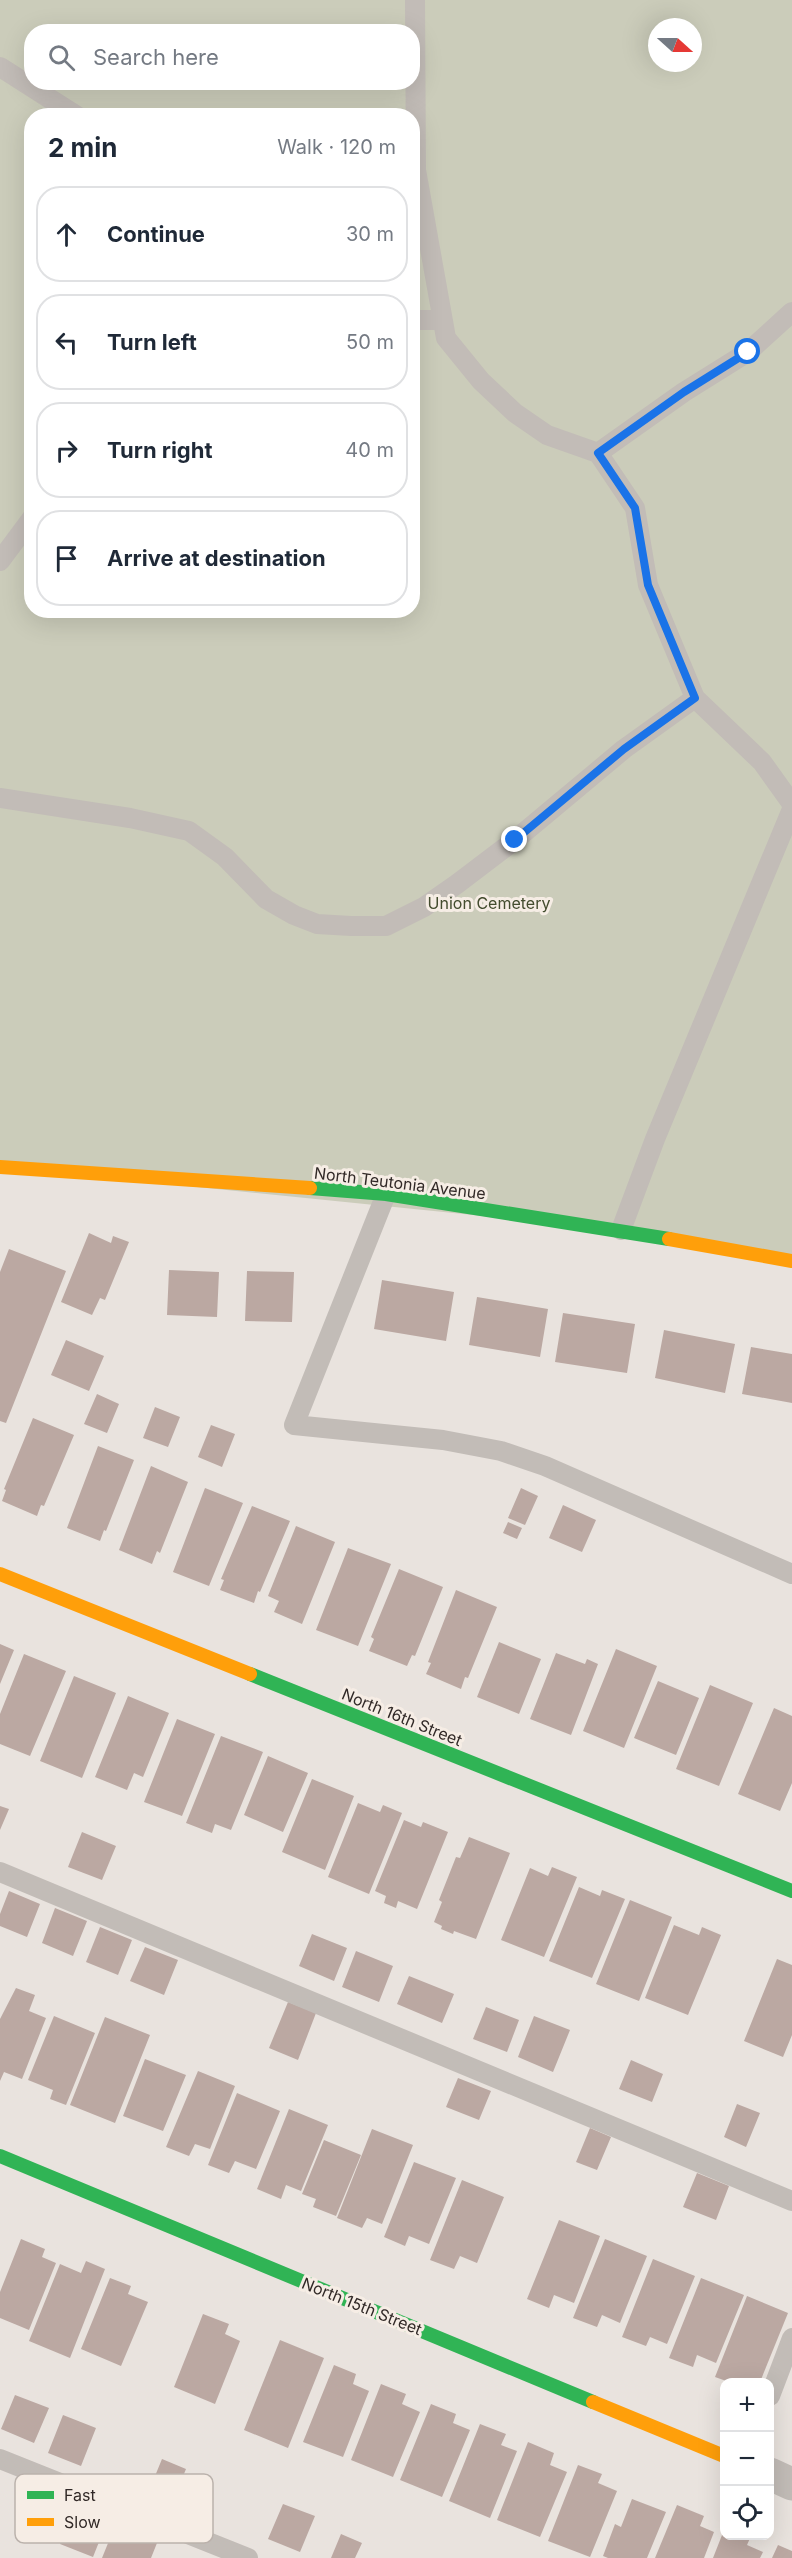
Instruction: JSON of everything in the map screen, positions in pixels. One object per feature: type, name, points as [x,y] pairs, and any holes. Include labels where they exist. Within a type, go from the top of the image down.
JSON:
[{"type":"street","name":"North Teutonia Avenue","points":[[0,1167],[386,1194],[621,1230],[792,1261]]},
{"type":"street","name":"North 16th Street","points":[[0,1574],[792,1891]]},
{"type":"street","name":"North 15th Street","points":[[0,2156],[720,2454]]},
{"type":"street","points":[[774,2477],[792,2484]]},
{"type":"lane","points":[[415,0],[415,24]]},
{"type":"lane","points":[[0,68],[24,83]]},
{"type":"lane","points":[[35,90],[64,108]]},
{"type":"lane","points":[[416,90],[416,108]]},
{"type":"lane","points":[[420,192],[446,338],[481,381],[515,413],[547,435],[598,453],[635,508],[648,585],[695,698],[762,762],[792,804]]},
{"type":"lane","points":[[598,453],[684,392],[748,352],[792,312]]},
{"type":"lane","points":[[420,320],[443,320]]},
{"type":"lane","points":[[0,561],[24,529]]},
{"type":"lane","points":[[0,798],[130,818],[189,831],[225,857],[266,900],[294,915],[317,924],[386,926],[424,907],[457,884],[515,840],[624,749],[695,698]]},
{"type":"lane","points":[[621,1230],[655,1139],[792,808]]},
{"type":"lane","points":[[386,1194],[294,1425],[443,1440],[501,1451],[545,1466],[792,1574]]},
{"type":"lane","points":[[0,1872],[792,2201]]},
{"type":"lane","points":[[774,2385],[792,2338]]},
{"type":"lane","points":[[0,2459],[38,2474]]},
{"type":"lane","points":[[210,2543],[248,2558]]},
{"type":"green space","name":"Union Cemetery","points":[[0,0],[792,0],[792,1261],[621,1230],[0,1167]]},
{"type":"building","points":[[89,1233],[111,1243],[113,1236],[129,1242],[105,1300],[100,1298],[92,1315],[61,1302]]},
{"type":"building","points":[[9,1249],[66,1271],[6,1423],[0,1421],[0,1272]]},
{"type":"building","points":[[169,1270],[219,1272],[217,1317],[167,1315]]},
{"type":"building","points":[[247,1271],[294,1272],[292,1322],[245,1321]]},
{"type":"building","points":[[382,1280],[454,1292],[446,1341],[374,1329]]},
{"type":"building","points":[[477,1297],[548,1309],[540,1357],[469,1345]]},
{"type":"building","points":[[563,1313],[635,1324],[627,1373],[555,1362]]},
{"type":"building","points":[[664,1330],[735,1344],[725,1393],[655,1378]]},
{"type":"building","points":[[66,1340],[104,1356],[89,1391],[51,1375]]},
{"type":"building","points":[[751,1347],[792,1354],[792,1403],[742,1394]]},
{"type":"building","points":[[97,1394],[119,1404],[107,1433],[84,1424]]},
{"type":"building","points":[[155,1407],[180,1417],[168,1447],[143,1438]]},
{"type":"building","points":[[33,1418],[74,1435],[44,1506],[41,1505],[37,1516],[2,1501],[6,1490],[4,1489]]},
{"type":"building","points":[[211,1425],[235,1434],[222,1467],[198,1457]]},
{"type":"building","points":[[98,1446],[134,1460],[100,1541],[67,1528]]},
{"type":"building","points":[[151,1466],[188,1482],[160,1553],[157,1551],[152,1564],[119,1550]]},
{"type":"building","points":[[205,1488],[243,1503],[209,1586],[173,1572]]},
{"type":"building","points":[[521,1488],[538,1496],[525,1525],[508,1518]]},
{"type":"building","points":[[563,1505],[596,1520],[582,1552],[549,1538]]},
{"type":"building","points":[[252,1506],[290,1521],[254,1603],[220,1590],[224,1580],[221,1579]]},
{"type":"building","points":[[508,1522],[522,1528],[517,1539],[503,1533]]},
{"type":"building","points":[[296,1526],[335,1542],[302,1624],[274,1612],[279,1601],[268,1596]]},
{"type":"building","points":[[348,1548],[391,1564],[358,1646],[316,1630]]},
{"type":"building","points":[[399,1569],[443,1587],[415,1656],[412,1655],[407,1666],[369,1651],[374,1639],[371,1637]]},
{"type":"building","points":[[456,1590],[497,1607],[468,1678],[465,1677],[461,1689],[426,1674],[431,1663],[428,1662]]},
{"type":"building","points":[[499,1642],[541,1659],[519,1714],[477,1697]]},
{"type":"building","points":[[0,1644],[14,1650],[0,1684]]},
{"type":"building","points":[[616,1649],[657,1666],[624,1748],[583,1731]]},
{"type":"building","points":[[556,1653],[585,1664],[587,1659],[598,1664],[571,1735],[530,1719]]},
{"type":"building","points":[[24,1654],[66,1671],[30,1756],[0,1744],[0,1714]]},
{"type":"building","points":[[74,1676],[116,1693],[82,1778],[40,1761]]},
{"type":"building","points":[[658,1681],[699,1698],[676,1755],[634,1738]]},
{"type":"building","points":[[710,1685],[753,1703],[719,1786],[676,1769]]},
{"type":"building","points":[[128,1696],[169,1713],[143,1777],[134,1773],[127,1790],[95,1777]]},
{"type":"building","points":[[774,1708],[792,1716],[792,1783],[780,1811],[738,1794]]},
{"type":"building","points":[[177,1719],[215,1734],[182,1816],[144,1802]]},
{"type":"building","points":[[221,1736],[263,1752],[231,1830],[215,1824],[212,1833],[186,1823]]},
{"type":"building","points":[[268,1756],[308,1773],[283,1832],[244,1815]]},
{"type":"building","points":[[312,1779],[354,1796],[325,1870],[282,1852]]},
{"type":"building","points":[[358,1803],[380,1812],[383,1805],[402,1813],[369,1894],[328,1877]]},
{"type":"building","points":[[0,1806],[9,1809],[0,1830]]},
{"type":"building","points":[[404,1820],[421,1827],[423,1822],[448,1832],[417,1909],[398,1901],[396,1908],[384,1903],[386,1896],[375,1891]]},
{"type":"building","points":[[82,1832],[116,1846],[102,1880],[68,1867]]},
{"type":"building","points":[[469,1837],[510,1853],[476,1939],[454,1931],[453,1934],[441,1929],[442,1926],[434,1922],[442,1902],[439,1900],[456,1857],[460,1858]]},
{"type":"building","points":[[552,1867],[577,1877],[544,1957],[501,1940],[530,1868],[548,1876]]},
{"type":"building","points":[[579,1887],[600,1896],[602,1890],[625,1899],[592,1978],[549,1961]]},
{"type":"building","points":[[9,1891],[40,1904],[27,1937],[0,1926],[0,1914]]},
{"type":"building","points":[[630,1900],[672,1917],[639,2001],[596,1984]]},
{"type":"building","points":[[55,1908],[87,1921],[73,1956],[42,1943]]},
{"type":"building","points":[[674,1925],[699,1935],[702,1927],[721,1935],[688,2015],[645,1998]]},
{"type":"building","points":[[100,1927],[132,1940],[118,1975],[86,1962]]},
{"type":"building","points":[[312,1934],[347,1948],[334,1981],[299,1966]]},
{"type":"building","points":[[145,1947],[178,1960],[164,1995],[130,1981]]},
{"type":"building","points":[[356,1951],[393,1966],[379,2002],[342,1987]]},
{"type":"building","points":[[777,1959],[792,1965],[792,2035],[783,2057],[744,2041]]},
{"type":"building","points":[[409,1976],[454,1994],[442,2023],[397,2004]]},
{"type":"building","points":[[16,1988],[35,1995],[29,2011],[46,2018],[22,2079],[4,2072],[0,2081],[0,2019]]},
{"type":"building","points":[[288,2002],[316,2013],[298,2060],[269,2048]]},
{"type":"building","points":[[486,2007],[519,2020],[507,2052],[473,2039]]},
{"type":"building","points":[[54,2016],[95,2033],[66,2105],[50,2099],[53,2090],[28,2080]]},
{"type":"building","points":[[534,2016],[570,2030],[553,2072],[518,2057]]},
{"type":"building","points":[[105,2017],[150,2035],[115,2123],[70,2105]]},
{"type":"building","points":[[145,2059],[186,2075],[163,2131],[123,2116]]},
{"type":"building","points":[[631,2060],[663,2074],[652,2102],[619,2089]]},
{"type":"building","points":[[198,2071],[235,2086],[210,2149],[195,2144],[189,2156],[166,2147]]},
{"type":"building","points":[[458,2078],[491,2091],[479,2120],[446,2107]]},
{"type":"building","points":[[237,2093],[280,2111],[256,2169],[235,2161],[229,2173],[208,2165]]},
{"type":"building","points":[[737,2104],[760,2113],[746,2147],[724,2137]]},
{"type":"building","points":[[289,2109],[328,2125],[301,2191],[286,2185],[281,2199],[257,2189]]},
{"type":"building","points":[[590,2128],[611,2137],[597,2170],[576,2162]]},
{"type":"building","points":[[372,2129],[413,2145],[382,2224],[367,2218],[362,2228],[337,2218]]},
{"type":"building","points":[[324,2140],[361,2155],[336,2216],[313,2207],[316,2199],[302,2194]]},
{"type":"building","points":[[414,2162],[456,2178],[429,2244],[409,2236],[405,2246],[384,2237]]},
{"type":"building","points":[[697,2173],[729,2186],[716,2220],[683,2207]]},
{"type":"building","points":[[462,2180],[504,2197],[477,2263],[460,2256],[454,2269],[430,2260]]},
{"type":"building","points":[[559,2220],[600,2236],[574,2303],[554,2295],[549,2308],[527,2299]]},
{"type":"building","points":[[21,2239],[45,2249],[42,2257],[56,2263],[29,2330],[0,2318],[0,2292]]},
{"type":"building","points":[[605,2239],[647,2256],[620,2323],[602,2315],[597,2327],[573,2318]]},
{"type":"building","points":[[653,2259],[695,2276],[667,2344],[650,2337],[646,2346],[622,2337]]},
{"type":"building","points":[[86,2261],[105,2269],[70,2358],[29,2341],[60,2264],[81,2273]]},
{"type":"building","points":[[110,2278],[131,2286],[128,2294],[148,2302],[121,2366],[81,2349]]},
{"type":"building","points":[[701,2278],[744,2295],[716,2363],[697,2355],[693,2367],[669,2358]]},
{"type":"building","points":[[747,2296],[788,2313],[762,2378],[715,2377]]},
{"type":"building","points":[[203,2314],[229,2324],[225,2334],[240,2341],[215,2404],[174,2387]]},
{"type":"building","points":[[280,2340],[324,2358],[288,2448],[244,2430]]},
{"type":"building","points":[[334,2365],[356,2374],[353,2384],[369,2391],[343,2457],[303,2442]]},
{"type":"building","points":[[381,2384],[406,2394],[402,2404],[420,2412],[393,2477],[351,2460]]},
{"type":"building","points":[[15,2395],[49,2408],[34,2443],[1,2429]]},
{"type":"building","points":[[431,2404],[456,2414],[453,2423],[470,2430],[442,2497],[400,2480]]},
{"type":"building","points":[[63,2415],[96,2428],[81,2466],[48,2453]]},
{"type":"building","points":[[480,2424],[506,2434],[501,2445],[517,2451],[490,2518],[449,2501]]},
{"type":"building","points":[[528,2442],[554,2453],[550,2465],[567,2472],[540,2537],[497,2520]]},
{"type":"building","points":[[162,2459],[186,2469],[184,2474],[156,2474]]},
{"type":"building","points":[[578,2465],[602,2474],[598,2483],[617,2491],[590,2557],[548,2541]]},
{"type":"building","points":[[632,2499],[666,2512],[647,2558],[603,2556],[615,2524],[621,2527]]},
{"type":"building","points":[[283,2504],[315,2516],[300,2552],[268,2539]]},
{"type":"building","points":[[677,2505],[704,2516],[700,2526],[714,2532],[704,2558],[655,2558]]},
{"type":"building","points":[[341,2534],[362,2543],[355,2558],[331,2558]]},
{"type":"building","points":[[720,2540],[749,2540],[747,2545],[763,2552],[760,2558],[713,2558]]},
{"type":"building","points":[[60,2543],[99,2543],[93,2557]]},
{"type":"building","points":[[108,2543],[157,2543],[151,2558],[102,2558]]},
{"type":"building","points":[[778,2545],[792,2551],[792,2558],[772,2558]]},
{"type":"traffic: fast","points":[[310,1188],[386,1194],[669,1239]]},
{"type":"traffic: fast","points":[[250,1674],[792,1891]]},
{"type":"traffic: fast","points":[[0,2156],[593,2402]]},
{"type":"traffic: slow","points":[[0,1167],[310,1188]]},
{"type":"traffic: slow","points":[[669,1239],[792,1261]]},
{"type":"traffic: slow","points":[[0,1574],[250,1674]]},
{"type":"traffic: slow","points":[[593,2402],[720,2454]]},
{"type":"route","points":[[515,840],[624,749],[695,698],[648,585],[635,508],[598,453],[684,392],[748,352]]}]
